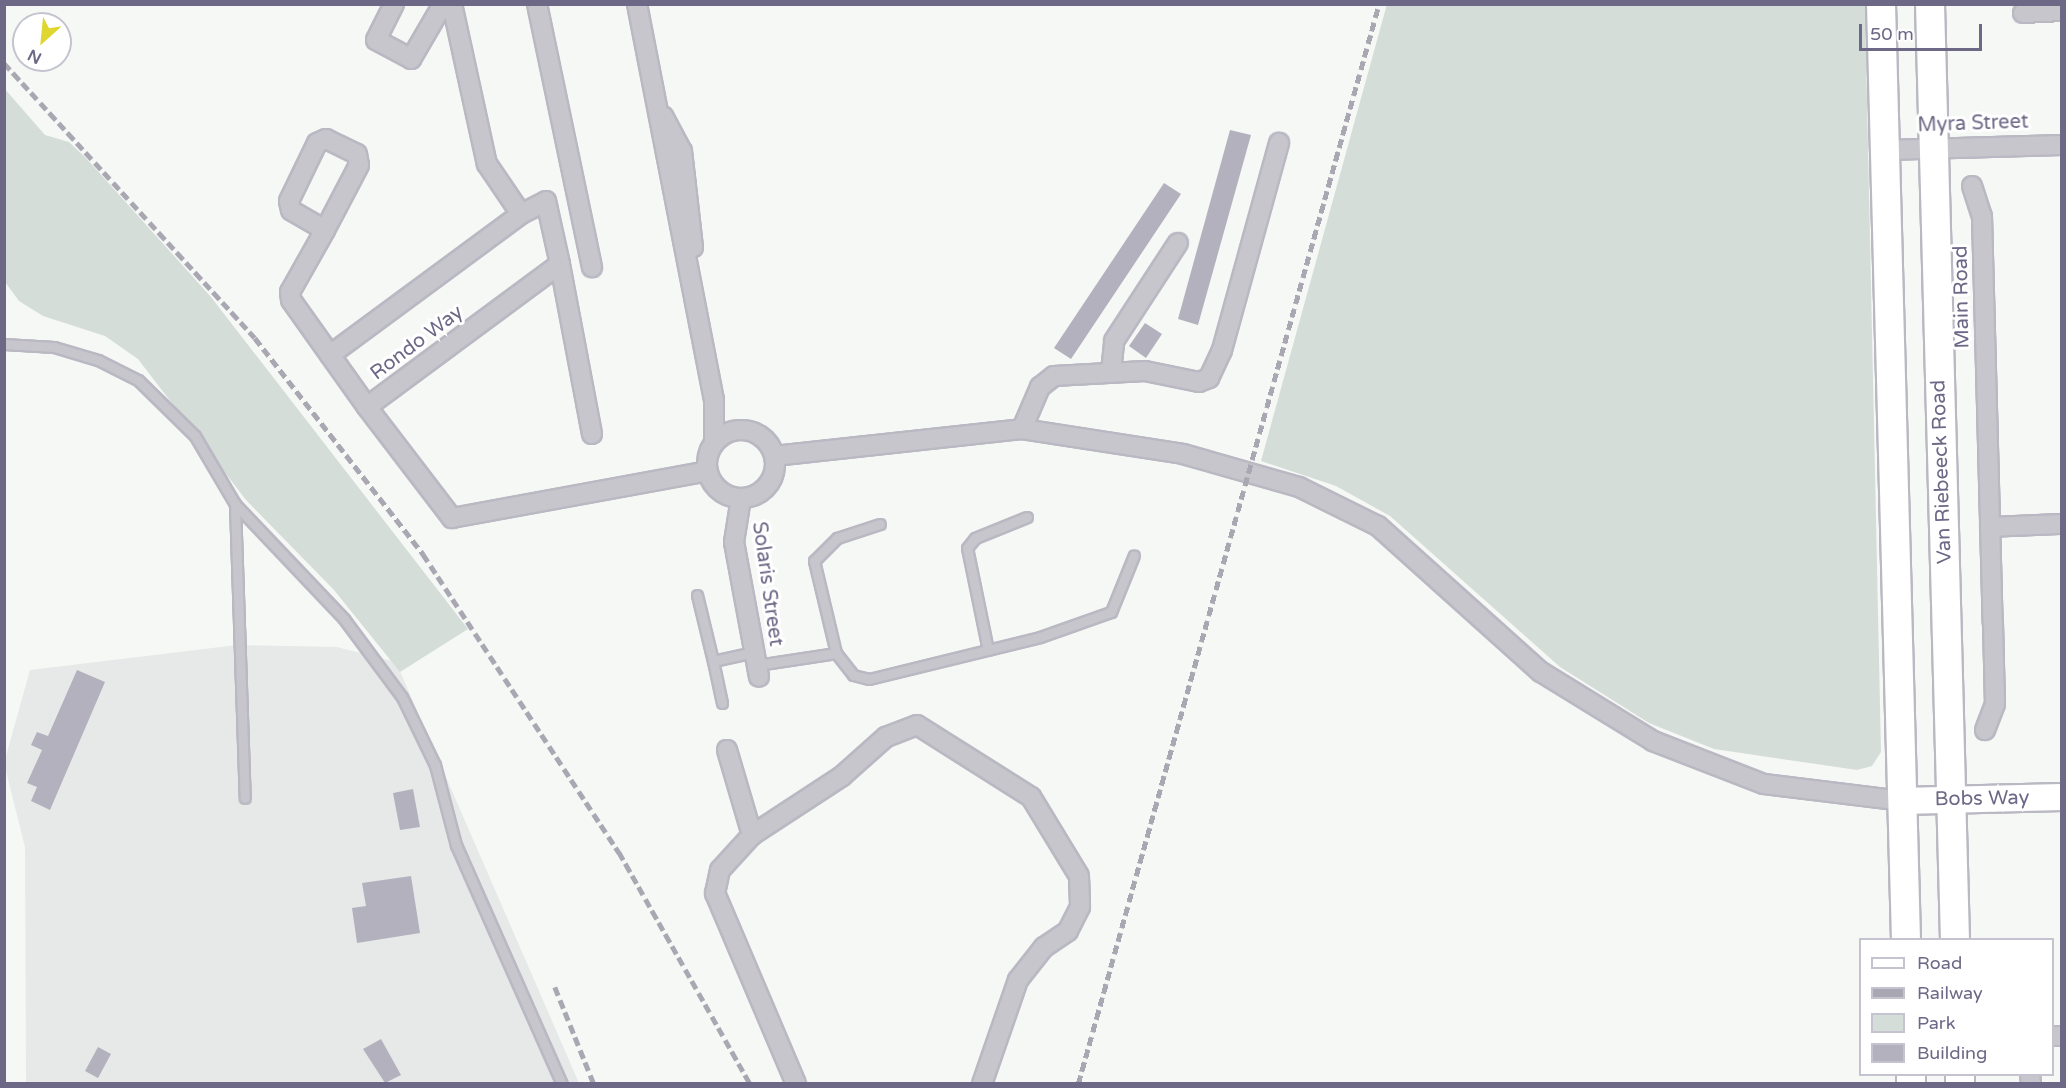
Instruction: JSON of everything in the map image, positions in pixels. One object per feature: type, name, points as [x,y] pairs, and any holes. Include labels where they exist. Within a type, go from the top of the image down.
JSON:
[{"type":"main road","points":[[1881,4],[1887,150],[1906,938]]},
{"type":"main road","name":"Van Riebeeck Road","points":[[1930,4],[1955,938]]},
{"type":"street","points":[[394,4],[376,40],[411,59],[443,4]]},
{"type":"street","points":[[452,4],[488,164],[521,214]]},
{"type":"street","points":[[537,4],[592,267]]},
{"type":"street","points":[[637,4],[714,400],[714,443],[708,471],[717,487],[741,498],[765,488],[774,473],[774,456],[759,435],[738,430],[714,400]]},
{"type":"street","points":[[2024,13],[2061,11]]},
{"type":"street","points":[[325,230],[291,210],[288,201],[317,143],[326,139],[360,159],[325,230],[290,292],[293,307],[368,407]]},
{"type":"street","points":[[1022,429],[1046,379],[1145,371],[1199,382],[1214,373],[1279,143]]},
{"type":"street","name":"Myra Street","points":[[1887,150],[2061,145]]},
{"type":"street","name":"Main Road","points":[[1972,186],[1982,216],[1995,704],[1985,730]]},
{"type":"street","points":[[330,355],[521,214],[546,201],[577,194]]},
{"type":"street","points":[[546,201],[592,434]]},
{"type":"street","points":[[1111,372],[1114,341],[1178,243]]},
{"type":"street","name":"Rondo Way","points":[[560,264],[368,407],[452,518],[708,471]]},
{"type":"street","points":[[774,456],[1022,429],[1183,454],[1332,501],[1409,549],[1541,672],[1643,736],[1694,761],[1764,784],[1902,801]]},
{"type":"street","points":[[714,443],[738,430]]},
{"type":"street","name":"Solaris Street","points":[[741,498],[734,535],[756,665]]},
{"type":"street","points":[[1990,527],[2061,524]]},
{"type":"street","points":[[796,1083],[715,893],[720,870],[752,835],[842,776],[886,737],[917,725],[1031,797],[1079,876],[1080,907],[1068,931],[1044,947],[1018,980],[982,1083]]},
{"type":"street","points":[[727,750],[752,835]]},
{"type":"street","name":"Bobs Way","points":[[1902,801],[2061,797]]},
{"type":"lane","points":[[4,344],[54,347],[138,380],[195,436],[235,504],[291,557],[402,697],[435,765],[456,845],[562,1083]]},
{"type":"lane","points":[[235,504],[245,798]]},
{"type":"lane","points":[[988,650],[965,553],[975,538],[1027,517]]},
{"type":"lane","points":[[880,524],[837,538],[814,561],[836,653],[853,675],[869,679],[988,650],[1105,616],[1119,597],[1134,555]]},
{"type":"lane","points":[[697,595],[722,703]]},
{"type":"lane","points":[[713,661],[756,665],[836,653]]},
{"type":"shaded area","points":[[237,645],[337,647],[396,662],[579,1083],[26,1083],[25,847],[4,763],[30,670]]},
{"type":"green space","points":[[1387,4],[1865,5],[1881,752],[1872,766],[1857,770],[1714,749],[1649,723],[1560,667],[1390,516],[1336,486],[1261,461]]},
{"type":"green space","points":[[4,88],[45,135],[69,142],[86,158],[211,297],[468,629],[400,672],[334,590],[246,500],[138,359],[105,336],[43,316],[19,301],[5,282]]},
{"type":"building","points":[[1230,130],[1251,135],[1198,325],[1178,319]]},
{"type":"building","points":[[1164,183],[1181,194],[1071,359],[1054,348]]},
{"type":"building","points":[[1145,323],[1162,334],[1146,358],[1129,346]]},
{"type":"building","points":[[77,670],[105,682],[50,810],[31,801],[37,787],[27,783],[42,750],[31,745],[37,732],[48,736]]},
{"type":"building","points":[[413,789],[420,827],[400,830],[393,793]]},
{"type":"building","points":[[411,876],[420,933],[357,943],[352,908],[366,906],[362,883]]},
{"type":"building","points":[[381,1039],[401,1075],[385,1083],[363,1049]]},
{"type":"building","points":[[98,1047],[111,1054],[98,1078],[85,1071]]},
{"type":"railway","points":[[1078,1084],[1379,4]]},
{"type":"railway","points":[[4,63],[255,338],[423,554],[619,852],[750,1084]]},
{"type":"railway","points":[[555,987],[594,1084]]}]
